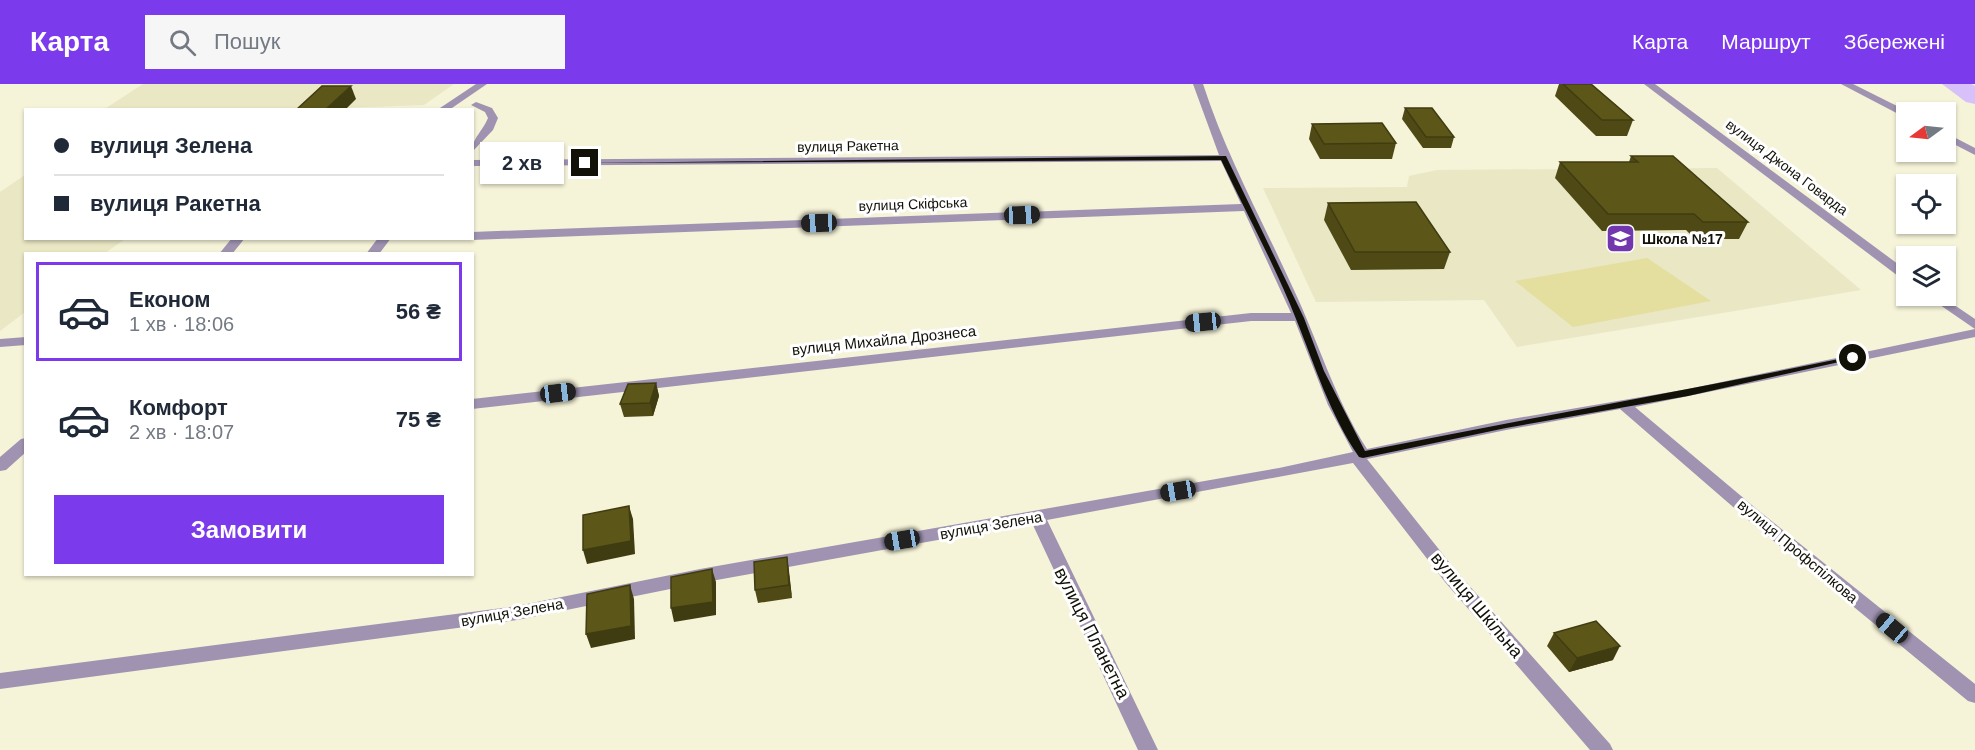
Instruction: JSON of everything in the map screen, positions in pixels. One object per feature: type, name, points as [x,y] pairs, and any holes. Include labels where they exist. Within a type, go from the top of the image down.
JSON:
[{"type":"street","points":[[474,147],[489,128],[493,118],[489,110],[473,107],[482,84]]},
{"type":"street","points":[[445,108],[482,84]]},
{"type":"street","name":"вулиця Шкільна","points":[[1198,84],[1224,158],[1300,318],[1320,371],[1360,455],[1451,577],[1603,750]]},
{"type":"street","name":"вулиця Джона Говарда","points":[[1649,84],[1896,269]]},
{"type":"street","points":[[1846,84],[1896,110]]},
{"type":"street","points":[[1956,142],[1975,152]]},
{"type":"street","name":"вулиця Ракетна","points":[[474,163],[1224,158]]},
{"type":"street","name":"вулиця Скіфська","points":[[474,236],[1248,207]]},
{"type":"street","points":[[227,252],[237,240]]},
{"type":"street","points":[[374,252],[383,240]]},
{"type":"street","points":[[1951,306],[1968,315],[1975,325]]},
{"type":"street","name":"вулиця Михайла Дрознеса","points":[[474,404],[1251,317],[1300,318]]},
{"type":"street","name":"вулиця Зелена","points":[[0,681],[517,613],[700,576],[1268,475],[1975,333]]},
{"type":"street","points":[[0,343],[24,342]]},
{"type":"street","name":"вулиця Профспілкова","points":[[1623,404],[1753,515],[1975,695]]},
{"type":"street","points":[[0,466],[24,445]]},
{"type":"street","name":"вулиця Планетна","points":[[1036,516],[1054,558],[1125,695],[1148,750]]},
{"type":"shaded area","points":[[143,84],[454,84],[424,105],[336,108],[106,108]]},
{"type":"shaded area","name":"Школа №17","points":[[1717,168],[1861,290],[1517,347],[1484,300],[1316,302],[1263,188],[1407,187],[1409,176],[1437,170]]},
{"type":"shaded area","points":[[24,176],[24,240],[124,240],[106,252],[24,252],[24,313],[0,331],[0,192]]},
{"type":"shaded area","points":[[1647,258],[1711,301],[1573,327],[1515,281]]},
{"type":"building","points":[[1563,84],[1591,84],[1633,120],[1602,120]]},
{"type":"building","points":[[322,86],[351,86],[327,108],[298,108]]},
{"type":"building","points":[[1405,108],[1432,108],[1454,137],[1426,137]]},
{"type":"building","points":[[1382,123],[1396,143],[1324,144],[1312,124]]},
{"type":"building","points":[[1631,156],[1673,156],[1748,222],[1703,222],[1694,214],[1608,214],[1560,162],[1638,162]]},
{"type":"building","points":[[1416,202],[1450,252],[1355,252],[1328,203]]},
{"type":"building","points":[[656,383],[650,403],[620,404],[628,384]]},
{"type":"building","points":[[629,506],[631,541],[583,550],[583,515]]},
{"type":"building","points":[[787,557],[789,585],[755,590],[754,562]]},
{"type":"building","points":[[712,569],[713,602],[671,608],[671,577]]},
{"type":"building","points":[[630,585],[631,626],[586,634],[587,594]]},
{"type":"building","points":[[1596,621],[1620,646],[1577,658],[1554,633]]},
{"type":"waterway","points":[[1954,84],[1975,97]]},
{"type":"place","name":"Школа №17","points":[[1621,239]]},
{"type":"route","points":[[585,163],[1224,158],[1300,318],[1320,371],[1352,439],[1363,454],[1506,425],[1688,393],[1853,358]]}]
